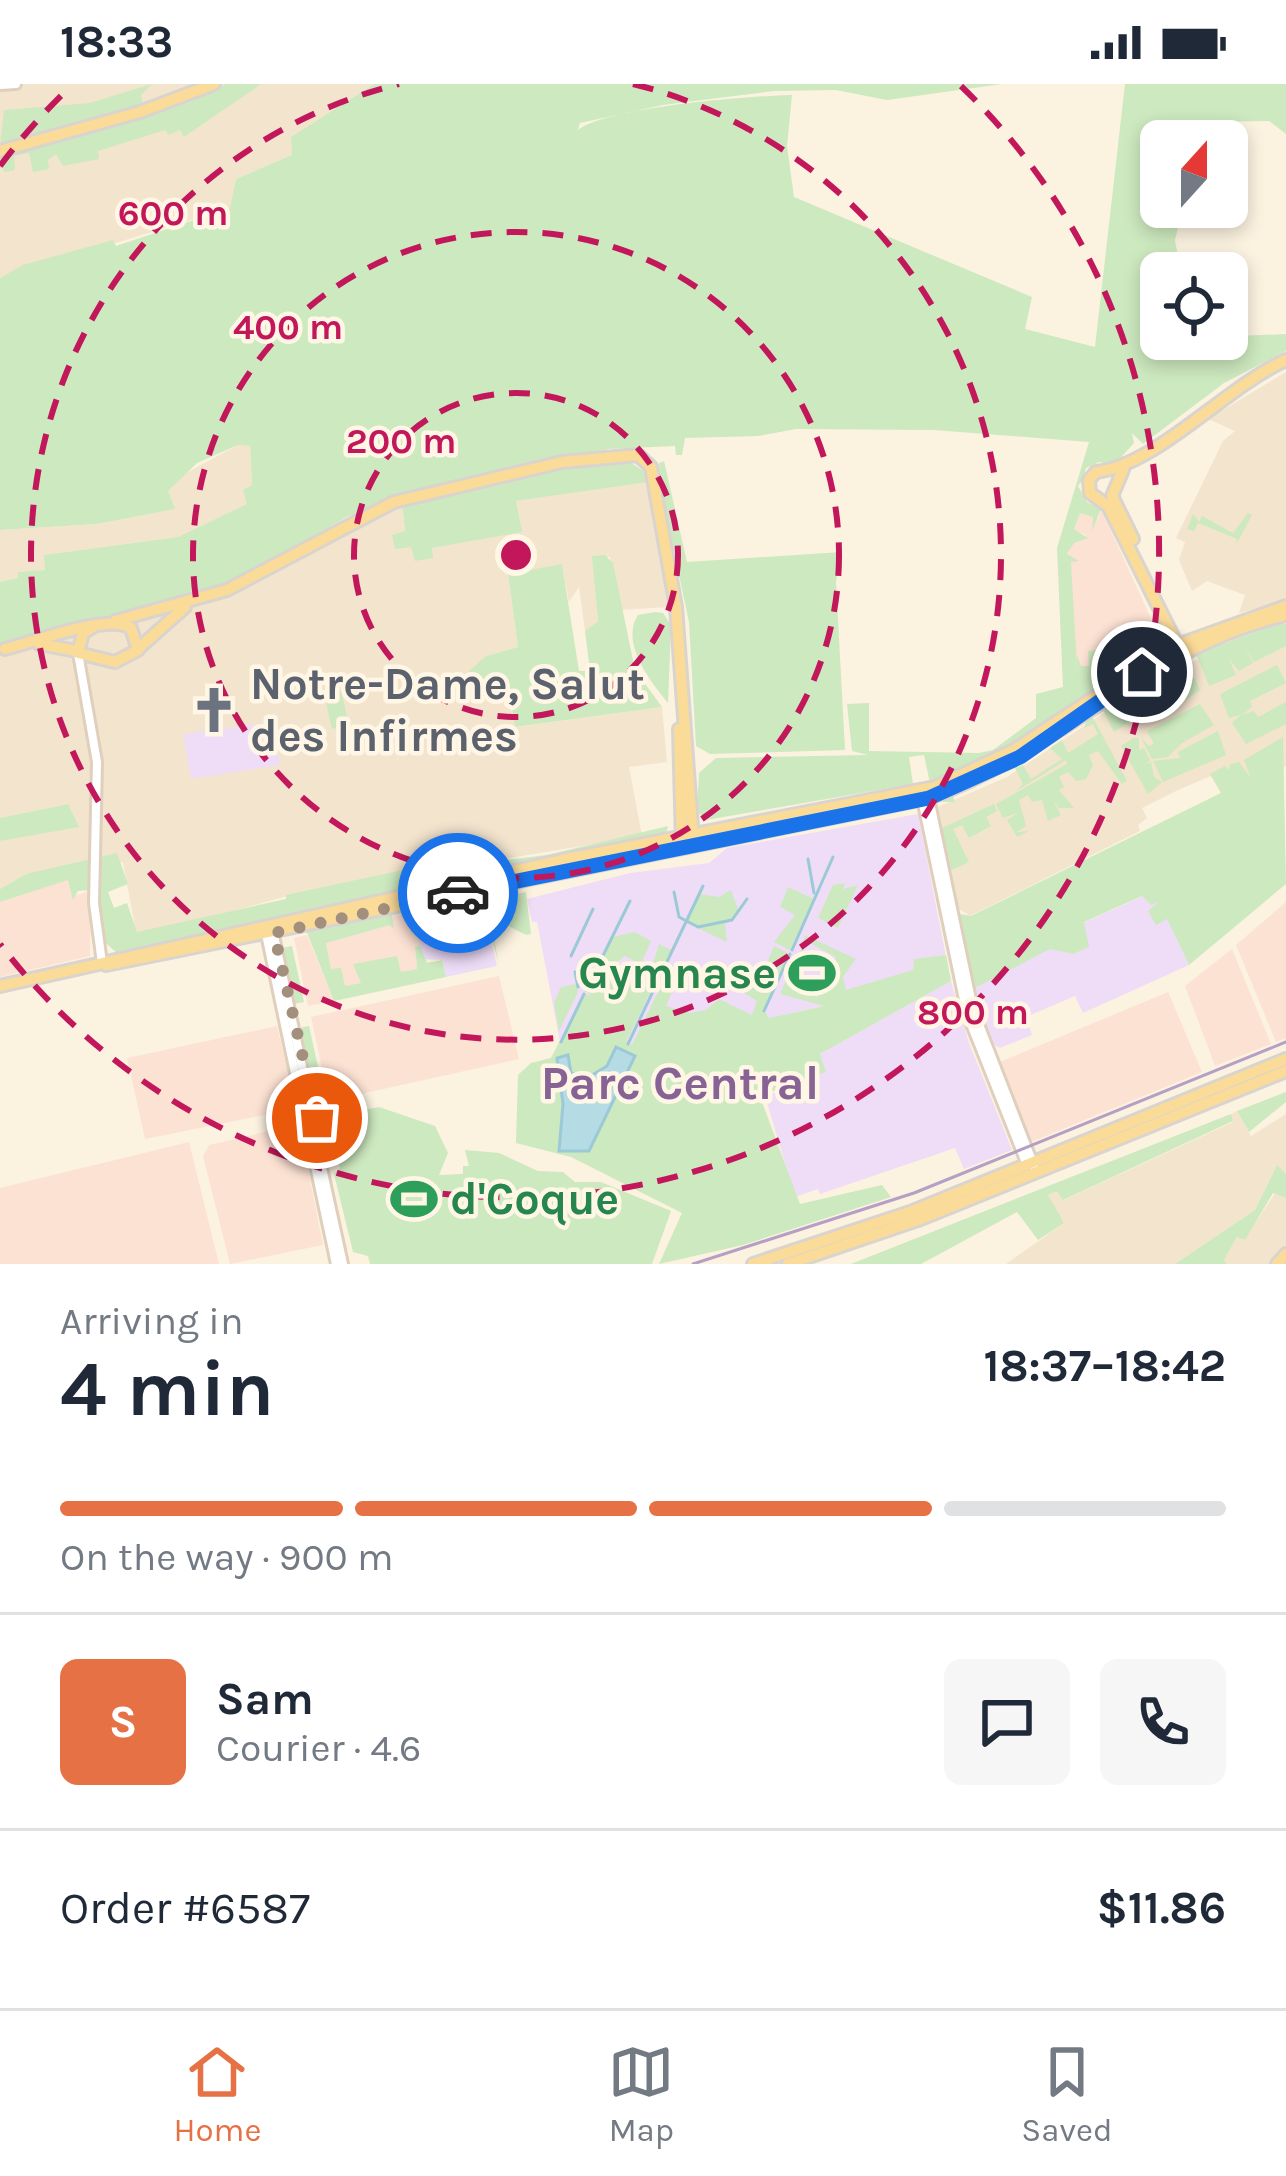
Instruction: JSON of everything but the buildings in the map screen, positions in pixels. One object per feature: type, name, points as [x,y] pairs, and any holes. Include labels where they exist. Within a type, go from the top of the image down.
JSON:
[{"type":"main road","points":[[0,151],[209,85]]},
{"type":"main road","points":[[1182,645],[1108,498],[1113,477],[1224,394],[1286,360]]},
{"type":"main road","points":[[3,650],[49,644],[115,662],[139,647],[177,611],[277,567],[394,502],[562,462],[638,454],[648,461],[653,475],[680,653],[687,840]]},
{"type":"main road","points":[[1108,498],[1090,493],[1088,483],[1096,472],[1113,477]]},
{"type":"main road","points":[[3,650],[202,599]]},
{"type":"main road","points":[[0,986],[913,793],[958,778],[1014,750],[1114,680],[1182,645],[1286,606]]},
{"type":"main road","points":[[687,840],[926,798],[1020,757],[1182,645],[1286,615]]},
{"type":"main road","points":[[116,621],[131,628],[139,647]]},
{"type":"main road","points":[[77,652],[83,633],[96,625]]},
{"type":"main road","points":[[753,1264],[1032,1169],[1286,1059]]},
{"type":"main road","points":[[788,1264],[1286,1071]]},
{"type":"main road","points":[[1277,1264],[1286,1254]]},
{"type":"street","points":[[0,85],[16,84]]},
{"type":"street","points":[[77,652],[98,779],[94,890],[103,965]]},
{"type":"street","points":[[81,673],[91,658]]},
{"type":"street","points":[[926,798],[958,976],[1032,1169]]},
{"type":"street","points":[[269,929],[306,1102],[318,1110],[310,1121],[339,1264]]},
{"type":"street","points":[[306,1102],[297,1114],[310,1121]]},
{"type":"shaded area","points":[[0,84],[374,84],[291,137],[293,155],[236,179],[231,208],[0,278]]},
{"type":"shaded area","points":[[1286,372],[1286,600],[1239,613],[1245,595],[1207,581],[1192,591],[1179,560],[1185,542],[1176,538],[1223,441],[1235,431],[1208,419]]},
{"type":"shaded area","points":[[238,445],[250,446],[252,486],[243,490],[248,504],[178,537],[45,555],[46,570],[19,572],[18,578],[0,582],[0,530],[97,524],[174,509],[168,491],[175,479]]},
{"type":"shaded area","points":[[649,482],[660,524],[669,607],[619,610],[610,557],[593,556],[598,621],[585,631],[579,587],[569,602],[562,565],[508,574],[518,647],[486,656],[469,672],[470,681],[509,683],[516,727],[662,707],[667,762],[629,767],[642,836],[480,863],[477,854],[287,896],[172,928],[136,932],[123,862],[26,874],[0,889],[0,841],[49,829],[68,804],[0,818],[0,650],[202,599],[345,525],[402,504],[405,532],[395,549],[411,546],[416,561],[431,548],[521,532],[515,501]]},
{"type":"shaded area","points":[[1101,509],[1154,625],[1162,630],[1143,645],[1085,672],[1076,662],[1066,558],[1073,543],[1086,535],[1074,530],[1080,512],[1098,519]]},
{"type":"shaded area","points":[[1286,629],[1286,766],[1222,792],[1211,776],[1178,790],[1142,808],[1147,818],[1138,825],[1140,831],[970,916],[959,909],[938,807],[1007,777],[1155,679],[1225,647]]},
{"type":"shaded area","points":[[274,722],[280,765],[191,779],[183,734]]},
{"type":"shaded area","points":[[918,814],[950,977],[770,1018],[752,1015],[644,1050],[578,1026],[560,1042],[537,922],[532,922],[527,899],[630,873],[709,863],[727,848]]},
{"type":"shaded area","points":[[68,879],[74,896],[91,890],[90,956],[0,977],[0,902]]},
{"type":"shaded area","points":[[1143,896],[1159,902],[1189,965],[1083,1013],[1075,996],[1026,1017],[1032,1035],[1000,1048],[992,1044],[975,988],[1050,948],[1073,954],[1088,947],[1083,923]]},
{"type":"shaded area","points":[[1286,902],[1286,1038],[1276,1042],[1236,945]]},
{"type":"shaded area","points":[[483,903],[497,966],[446,977],[442,960],[422,959],[419,942],[439,938],[433,913]]},
{"type":"shaded area","points":[[433,913],[439,938],[415,948],[417,969],[401,973],[397,957],[354,964],[362,983],[345,987],[331,970],[326,942],[390,925],[393,915],[405,914],[407,920]]},
{"type":"shaded area","points":[[307,935],[334,1001],[308,1006],[294,938]]},
{"type":"shaded area","points":[[1232,949],[1271,1044],[1215,1066],[1185,986]]},
{"type":"shaded area","points":[[499,976],[519,1059],[329,1101],[311,1017]]},
{"type":"shaded area","points":[[951,981],[969,1043],[1012,1150],[964,1169],[955,1148],[820,1194],[818,1189],[795,1197],[765,1096],[825,1072],[820,1054]]},
{"type":"shaded area","points":[[1168,992],[1202,1072],[1031,1142],[1000,1062]]},
{"type":"shaded area","points":[[277,1026],[293,1093],[285,1111],[145,1139],[127,1058]]},
{"type":"shaded area","points":[[1237,1111],[1251,1136],[1286,1114],[1286,1174],[1276,1167],[1255,1210],[1175,1264],[1006,1264],[1064,1223],[1047,1196],[1057,1190],[1064,1200],[1233,1122],[1231,1114]]},
{"type":"shaded area","points":[[287,1127],[302,1138],[323,1245],[230,1264],[203,1156],[209,1145]]},
{"type":"shaded area","points":[[189,1142],[219,1264],[0,1264],[0,1188]]},
{"type":"shaded area","points":[[1286,1177],[1286,1264],[1227,1264],[1223,1261],[1238,1236],[1244,1240]]},
{"type":"green space","points":[[152,84],[141,95],[143,105],[0,147],[4,110],[90,103]]},
{"type":"green space","points":[[226,84],[261,84],[184,137],[180,130],[169,135],[165,130],[98,151],[99,159],[63,166],[56,154],[48,160],[49,169],[33,172],[29,153],[14,156],[15,170],[4,172],[0,155],[142,116]]},
{"type":"green space","points":[[374,84],[1002,84],[887,100],[836,90],[774,91],[663,105],[580,123],[584,107],[578,130],[647,109],[792,95],[787,146],[794,197],[1032,297],[1025,329],[1095,347],[1125,84],[1286,84],[1286,134],[1269,121],[1140,120],[1140,228],[1178,228],[1177,252],[1140,252],[1140,360],[1248,360],[1248,336],[1286,334],[1286,351],[1224,383],[1143,444],[1132,433],[1134,443],[1114,465],[1099,462],[1086,468],[1084,476],[1092,472],[1095,503],[1083,491],[1083,479],[1078,486],[1087,502],[1101,509],[1092,531],[1093,517],[1080,513],[1074,529],[1088,538],[1074,543],[1067,554],[1079,561],[1071,562],[1077,667],[1077,655],[1081,666],[1089,666],[1088,651],[1130,647],[1091,671],[1143,645],[1137,639],[1146,637],[1140,624],[1147,620],[1150,635],[1162,630],[1164,642],[986,762],[930,783],[924,755],[909,757],[913,784],[706,820],[697,811],[699,773],[716,758],[868,755],[852,751],[847,704],[869,703],[869,751],[979,753],[993,750],[1036,718],[1036,694],[1063,687],[1057,548],[1089,442],[934,430],[796,429],[758,436],[685,438],[682,455],[676,455],[675,446],[609,449],[418,490],[347,517],[228,586],[0,647],[0,582],[18,578],[18,572],[45,570],[44,555],[178,537],[247,504],[243,490],[252,485],[250,446],[238,445],[197,463],[168,491],[175,509],[97,524],[0,530],[0,278],[23,265],[113,240],[116,246],[230,208],[236,179],[292,155],[291,137]]},
{"type":"green space","points":[[627,460],[645,472],[649,482],[516,501],[522,532],[432,548],[433,558],[415,561],[411,547],[395,549],[392,535],[405,531],[402,504],[578,465]]},
{"type":"green space","points":[[664,461],[687,562],[841,552],[836,582],[845,750],[710,754],[696,746],[689,622],[660,485],[659,463]]},
{"type":"green space","points":[[1248,513],[1252,515],[1236,545],[1237,539],[1198,523],[1194,531],[1187,529],[1193,514],[1199,522],[1202,516],[1233,533]]},
{"type":"green space","points":[[605,555],[613,563],[635,670],[662,707],[515,727],[509,684],[475,687],[469,671],[486,656],[518,647],[508,574],[562,564],[579,671],[590,671],[585,631],[598,621],[592,556]]},
{"type":"green space","points":[[663,613],[671,625],[668,703],[640,661],[633,637],[638,615]]},
{"type":"green space","points":[[1286,618],[1281,624],[1286,624],[1286,646],[1254,662],[1245,647],[1253,663],[1239,671],[1229,659],[1236,675],[1209,686],[1196,654],[1271,626],[1242,630]]},
{"type":"green space","points":[[1182,661],[1192,675],[1183,675],[1185,680],[1194,677],[1200,690],[1176,706],[1168,690],[1157,704],[1149,695],[1155,705],[1114,732],[1103,710],[1117,698],[1102,704]]},
{"type":"green space","points":[[1277,665],[1286,683],[1250,701],[1252,707],[1242,715],[1254,711],[1258,717],[1286,702],[1286,724],[1246,744],[1232,723],[1241,715],[1229,718],[1220,694]]},
{"type":"green space","points":[[341,690],[349,725],[332,729],[324,694]]},
{"type":"green space","points":[[1200,704],[1214,725],[1168,757],[1152,759],[1141,738],[1149,746],[1154,744],[1147,731]]},
{"type":"green space","points":[[1095,713],[1092,716],[1127,781],[1122,784],[1098,751],[1089,755],[1093,765],[1086,779],[1076,781],[1068,772],[1059,777],[1064,787],[1059,790],[1074,808],[1059,808],[1053,800],[1061,815],[1048,821],[1042,800],[1032,802],[1028,795],[1019,800],[1026,826],[1017,832],[1029,831],[1017,837],[1007,820],[1019,812],[1003,818],[996,804],[1067,764],[1066,760],[1015,792],[1023,784],[1015,768],[953,796],[955,802],[941,802],[941,796],[1010,766]],"holes":[[[1087,719],[1084,728],[1093,724],[1098,734],[1068,753],[1062,740],[1050,748],[1062,759],[1031,779],[1023,765],[1016,768]]]},
{"type":"green space","points":[[1218,731],[1226,755],[1163,782],[1153,761],[1180,758],[1178,752]]},
{"type":"green space","points":[[1283,737],[1286,884],[1189,965],[1167,919],[1156,925],[1148,911],[1159,902],[1151,905],[1142,896],[1084,922],[1089,947],[1073,954],[1050,949],[975,988],[960,914],[971,916],[1221,793],[1210,774],[1225,766],[1229,770],[1230,764],[1239,762],[1251,778],[1244,760]]},
{"type":"green space","points":[[1139,738],[1139,750],[1144,748],[1150,760],[1146,764],[1151,762],[1154,777],[1162,782],[1148,794],[1121,746]]},
{"type":"green space","points":[[68,804],[79,827],[0,841],[0,818]]},
{"type":"green space","points":[[994,804],[997,811],[986,817],[991,826],[969,838],[962,825],[953,829],[969,862],[951,870],[942,828]]},
{"type":"green space","points":[[668,826],[666,833],[117,953],[102,940],[99,880],[91,879],[90,890],[78,891],[73,900],[68,880],[0,902],[0,889],[26,874],[117,853],[128,884],[108,892],[114,908],[127,903],[137,932],[478,854],[481,863],[547,855]]},
{"type":"green space","points":[[845,883],[843,889],[858,885],[838,928],[818,918],[833,885]]},
{"type":"green space","points":[[788,887],[814,899],[790,950],[774,942],[795,915],[780,907]]},
{"type":"green space","points":[[731,890],[739,912],[725,924],[727,942],[685,922],[699,894],[719,897]]},
{"type":"green space","points":[[526,892],[531,934],[526,935],[501,922],[496,899]]},
{"type":"green space","points":[[485,893],[499,965],[483,903],[407,920],[404,910]]},
{"type":"green space","points":[[392,915],[394,929],[390,925],[326,943],[331,969],[341,968],[345,986],[361,983],[353,964],[397,956],[401,972],[417,969],[415,947],[420,946],[427,963],[442,960],[446,977],[334,1001],[306,930]]},
{"type":"green space","points":[[635,932],[651,941],[641,964],[625,956],[617,962],[611,982],[615,979],[644,992],[659,944],[671,950],[626,1042],[632,1045],[661,986],[672,992],[666,1006],[690,1013],[706,1010],[719,999],[752,1015],[757,1001],[728,983],[730,978],[756,989],[774,946],[790,954],[764,1010],[769,1018],[824,1006],[780,994],[796,958],[801,960],[790,985],[817,997],[836,957],[810,943],[800,954],[805,935],[856,959],[843,977],[846,990],[913,970],[914,959],[946,955],[951,981],[820,1054],[826,1072],[768,1093],[762,1102],[800,1204],[882,1185],[891,1197],[743,1245],[659,1264],[682,1213],[571,1157],[516,1143],[518,1075],[531,1063],[551,1058],[584,994],[591,995],[586,991],[613,937]]},
{"type":"green space","points":[[292,946],[304,1002],[294,1004],[282,948]]},
{"type":"green space","points":[[576,984],[578,992],[559,1031],[554,1003],[561,987]]},
{"type":"green space","points":[[309,1026],[322,1085],[312,1087],[299,1028]]},
{"type":"green space","points":[[1286,1092],[1286,1102],[1249,1132],[1237,1111]]},
{"type":"green space","points":[[379,1107],[435,1126],[448,1153],[439,1175],[463,1174],[463,1166],[469,1166],[465,1150],[499,1153],[538,1171],[563,1172],[575,1182],[601,1182],[671,1211],[652,1264],[370,1264],[368,1256],[353,1252],[334,1174],[340,1168],[330,1122],[338,1121],[333,1116]]},
{"type":"green space","points":[[1231,1114],[1233,1121],[1063,1200],[1057,1191],[1048,1195],[1064,1223],[1038,1240],[1017,1212],[921,1264],[851,1264]]},
{"type":"green space","points":[[1277,1165],[1286,1174],[1286,1198],[1273,1193],[1245,1240],[1237,1237],[1224,1260],[1227,1264],[1175,1264],[1255,1210]]},
{"type":"water","points":[[616,1047],[635,1056],[589,1151],[559,1151],[563,1104],[557,1058],[568,1055],[571,1073],[589,1077],[607,1066]]},
{"type":"waterway","points":[[792,950],[833,857]]},
{"type":"waterway","points":[[808,859],[814,893]]},
{"type":"waterway","points":[[628,1044],[703,886]]},
{"type":"waterway","points":[[674,892],[679,917],[698,927],[732,920],[747,899]]},
{"type":"waterway","points":[[586,990],[630,901]]},
{"type":"waterway","points":[[571,956],[593,909]]},
{"type":"waterway","points":[[764,1011],[790,954]]},
{"type":"waterway","points":[[575,972],[578,987]]},
{"type":"waterway","points":[[561,1042],[584,994]]},
{"type":"tram line","points":[[693,1264],[914,1193],[1286,1042]]},
{"type":"way so far","points":[[317,1118],[274,933],[458,893]]},
{"type":"place","name":"Notre-Dame, Salut des Infirmes","points":[[214,710]]},
{"type":"place","name":"Gymnase","points":[[812,973]]},
{"type":"place","name":"d'Coque","points":[[414,1199]]},
{"type":"district","name":"Parc Central","points":[[680,1083]]},
{"type":"route","points":[[458,893],[929,798],[1020,757],[1142,672]]}]
